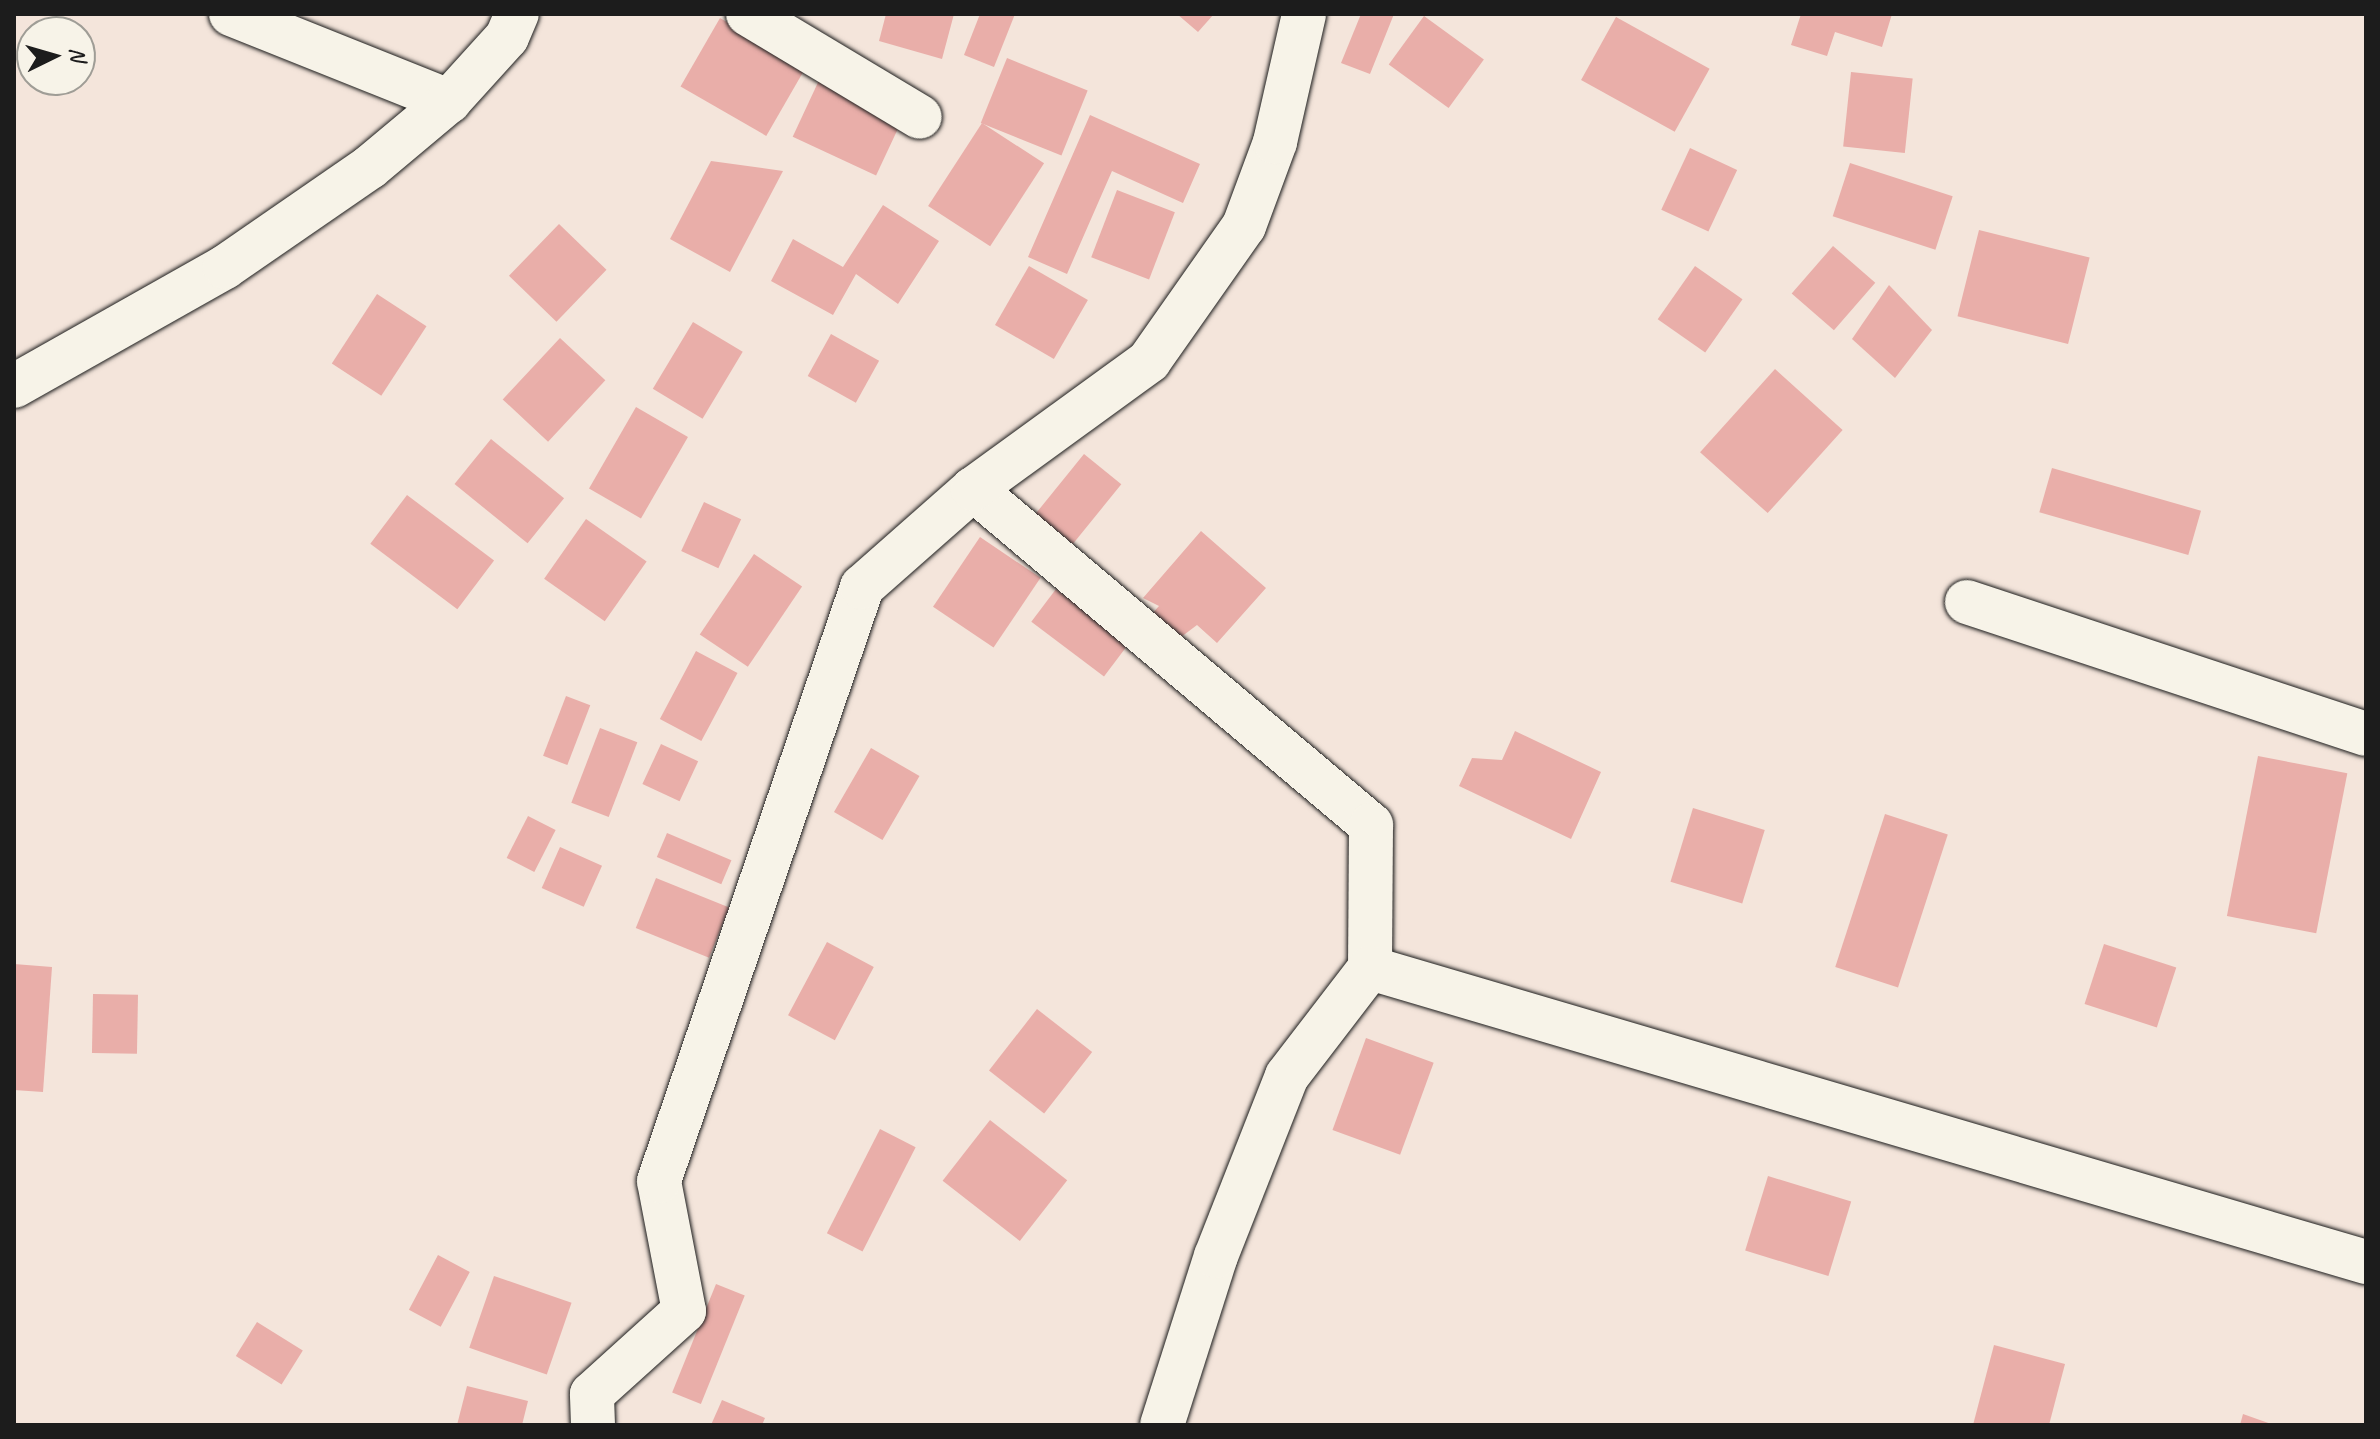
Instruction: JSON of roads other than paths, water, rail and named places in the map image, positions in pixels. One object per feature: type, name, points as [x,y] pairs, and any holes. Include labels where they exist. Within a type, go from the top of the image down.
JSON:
[{"type":"street","points":[[231,14],[449,101]]},
{"type":"street","points":[[14,386],[225,267],[370,167],[449,101],[507,37],[517,14]]},
{"type":"street","points":[[748,14],[920,117]]},
{"type":"street","points":[[593,1425],[592,1394],[684,1311],[659,1181],[862,587],[973,489],[1149,361],[1235,239],[1275,142],[1304,14]]},
{"type":"street","points":[[973,489],[1371,825],[1370,968],[1287,1076],[1216,1256],[1162,1425]]},
{"type":"street","points":[[1967,602],[2366,734]]},
{"type":"street","points":[[1370,968],[2366,1262]]}]
